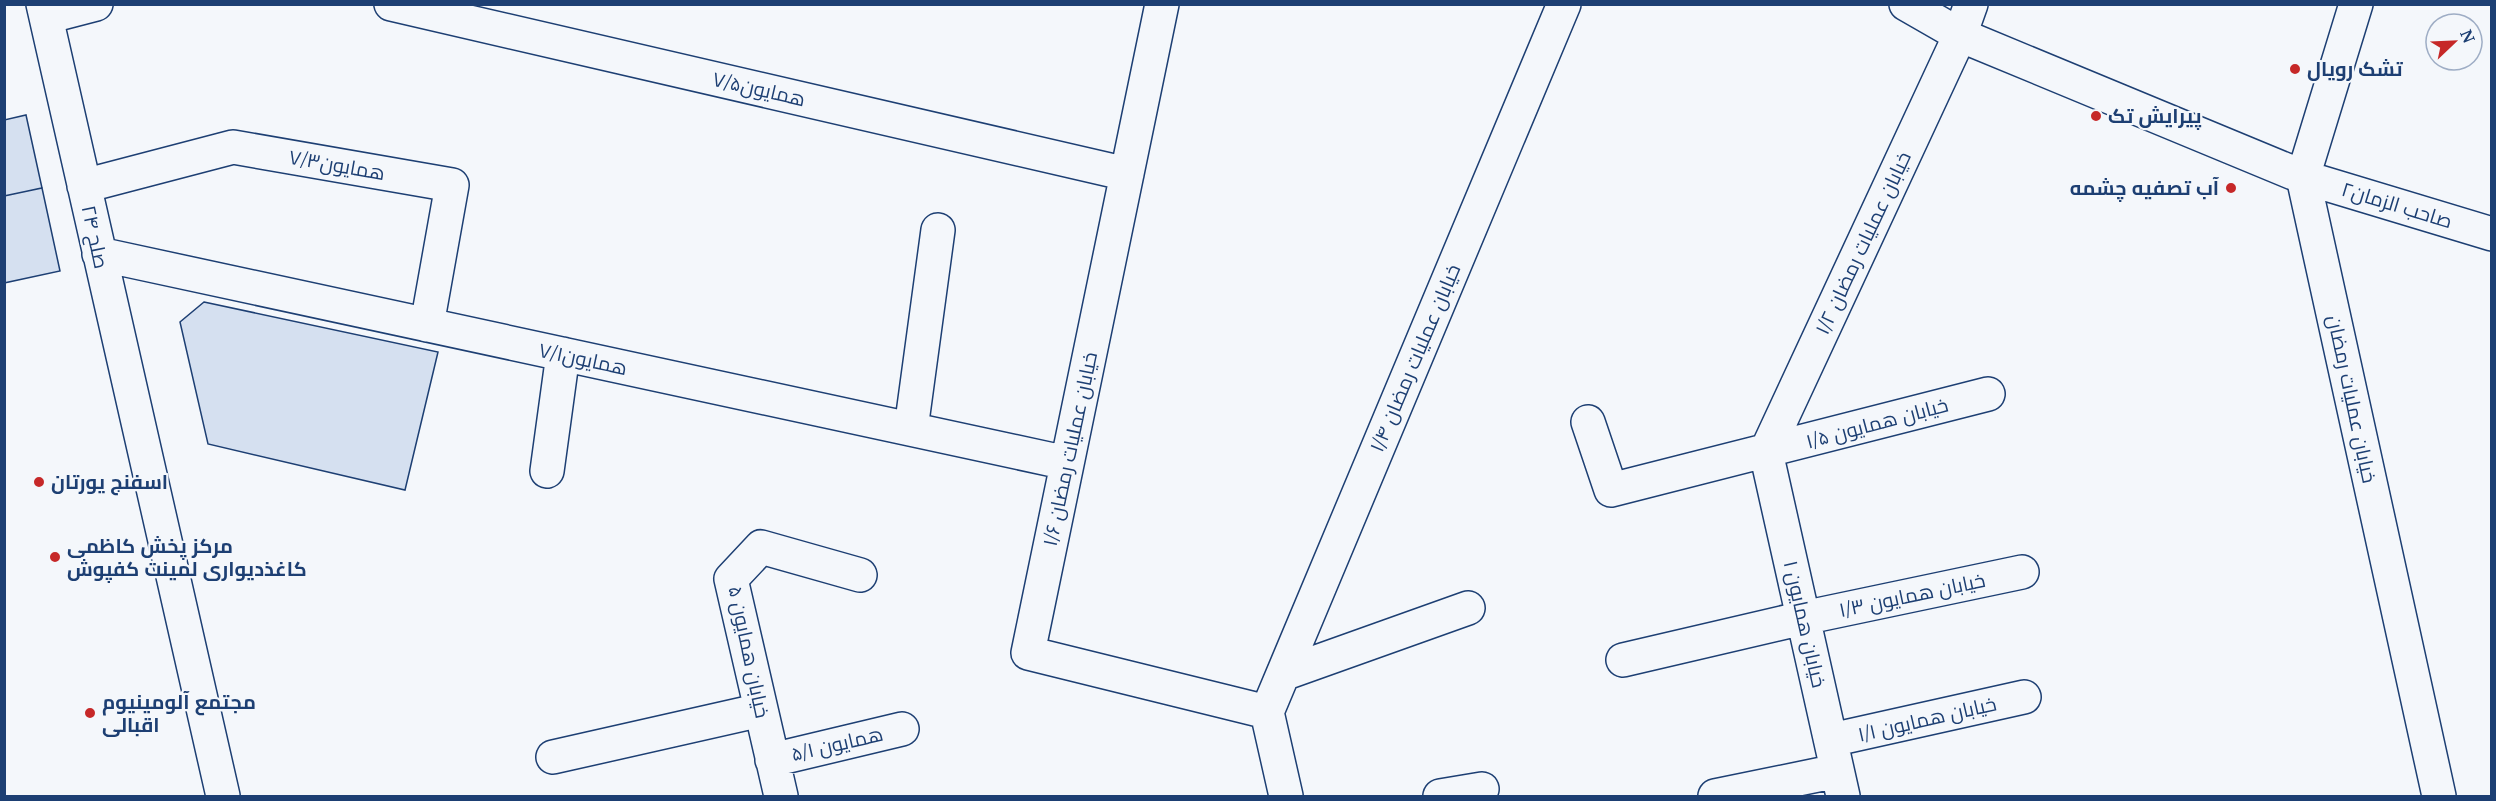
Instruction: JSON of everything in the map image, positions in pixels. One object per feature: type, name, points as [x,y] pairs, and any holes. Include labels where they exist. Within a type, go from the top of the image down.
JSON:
[{"type":"street","points":[[45,11],[96,4]]},
{"type":"street","name":"همایون۷/۵","points":[[391,4],[1127,174]]},
{"type":"street","name":"خیابان عملیات رمضان ۱/۶","points":[[1162,4],[1028,653],[1267,712]]},
{"type":"street","name":"خیابان عملیات رمضان ۱/۴","points":[[1267,712],[1564,4]]},
{"type":"street","name":"۲صاحب الزمان","points":[[1906,4],[1960,35],[2303,177],[2492,234]]},
{"type":"street","name":"خیابان عملیات رمضان ۱/۲","points":[[1766,452],[1960,35],[1971,4]]},
{"type":"street","name":"خیابان عملیات رمضان","points":[[2356,4],[2303,177],[2439,796]]},
{"type":"street","name":"صلح ۲۴","points":[[45,11],[147,469],[223,796]]},
{"type":"street","name":"همایون۷/۳","points":[[84,186],[233,147],[452,185],[427,325]]},
{"type":"street","points":[[911,429],[938,230]]},
{"type":"street","name":"همایون۷/۱","points":[[99,254],[1067,463]]},
{"type":"street","points":[[546,471],[563,354]]},
{"type":"street","name":"خیابان همایون ۱/۵","points":[[1588,422],[1611,490],[1988,394]]},
{"type":"street","name":"خیابان همایون ۱","points":[[1766,452],[1837,769]]},
{"type":"street","name":"خیابان همایون ۵","points":[[781,796],[731,579],[761,547],[860,575]]},
{"type":"street","name":"خیابان همایون ۱/۳","points":[[1623,660],[1803,618],[2022,572]]},
{"type":"street","points":[[1283,674],[1468,608]]},
{"type":"street","name":"خیابان همایون ۱/۱","points":[[1714,796],[1837,769],[2024,697]]},
{"type":"street","points":[[553,757],[761,710]]},
{"type":"street","points":[[1267,712],[1286,796]]},
{"type":"street","name":"همایون ۵/۱","points":[[772,760],[902,729]]},
{"type":"street","points":[[1440,796],[1482,789]]},
{"type":"building","points":[[26,115],[42,188],[4,196],[4,120]]},
{"type":"building","points":[[42,188],[60,271],[4,283],[4,196]]},
{"type":"building","points":[[204,302],[438,352],[405,490],[208,444],[180,322]]},
{"type":"place","name":"تشک رویال","points":[[2295,69]]},
{"type":"place","name":"پیرایش تک","points":[[2096,116]]},
{"type":"place","name":"آب تصفیه چشمه","points":[[2231,188]]},
{"type":"place","name":"اسفنج یورتان","points":[[39,482]]},
{"type":"place","name":"مرکز پخش کاظمی کاغذدیواری لمینت کفپوش","points":[[55,557]]},
{"type":"place","name":"مجتمع آلومینیوم اقبالی","points":[[90,713]]}]
